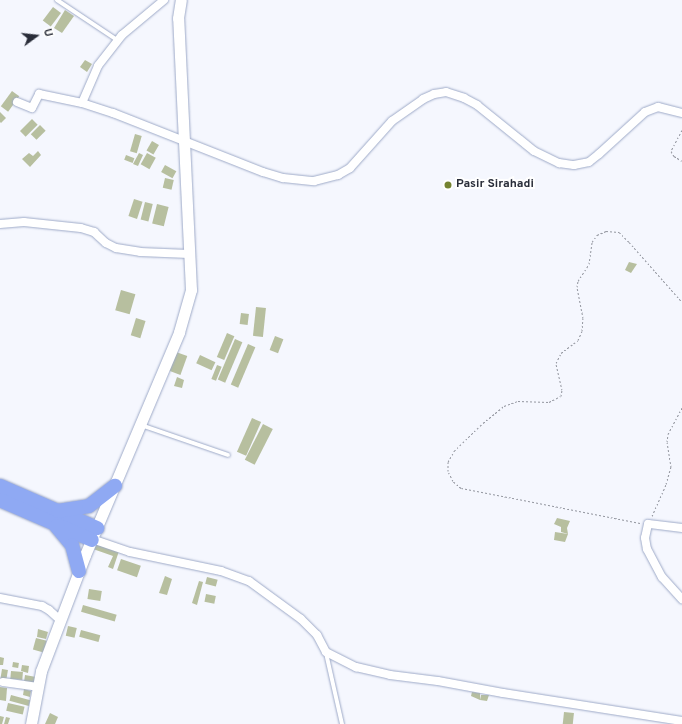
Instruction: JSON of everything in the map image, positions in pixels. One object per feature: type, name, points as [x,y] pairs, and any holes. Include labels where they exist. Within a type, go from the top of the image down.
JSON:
[{"type":"highway","points":[[0,486],[94,536]]},
{"type":"highway","points":[[0,500],[56,517],[89,506],[115,486]]},
{"type":"highway","points":[[56,517],[72,545],[79,571]]},
{"type":"street","points":[[82,103],[98,66],[117,40],[164,0]]},
{"type":"street","points":[[31,724],[41,671],[79,571],[179,332],[191,290],[178,18],[181,0]]},
{"type":"street","points":[[17,102],[32,108],[39,94],[82,103],[113,113],[263,172],[283,178],[314,181],[338,175],[350,168],[392,121],[423,98],[434,94],[446,92],[464,98],[477,105],[534,151],[559,164],[574,166],[589,162],[645,112],[658,107],[682,113]]},
{"type":"street","points":[[0,224],[24,222],[81,228],[94,232],[106,244],[116,248],[140,252],[189,254]]},
{"type":"street","points":[[682,528],[648,524],[645,538],[647,549],[662,577],[682,599]]},
{"type":"street","points":[[94,536],[130,552],[221,571],[249,581],[301,619],[317,635],[326,652],[356,667],[390,675],[438,680],[510,694],[682,721]]},
{"type":"street","points":[[0,598],[42,606],[60,620]]},
{"type":"street","points":[[3,682],[38,687]]},
{"type":"lane","points":[[57,0],[117,40]]},
{"type":"lane","points":[[141,425],[228,455]]},
{"type":"lane","points":[[326,652],[342,724]]},
{"type":"path","points":[[682,130],[671,151],[674,156],[682,161]]},
{"type":"path","points":[[682,302],[619,232],[606,231],[597,235],[592,242],[590,264],[578,281],[577,287],[583,318],[582,331],[578,340],[561,352],[556,363],[562,390],[561,396],[549,402],[518,401],[504,406],[483,423],[454,451],[448,462],[448,471],[453,481],[460,488],[615,519],[648,524],[670,473],[668,434],[682,408]]},
{"type":"building","points":[[53,7],[61,13],[51,27],[43,21]]},
{"type":"building","points":[[65,10],[74,16],[62,33],[54,28]]},
{"type":"building","points":[[85,60],[92,64],[87,72],[80,67]]},
{"type":"building","points":[[12,91],[19,96],[8,112],[1,106]]},
{"type":"building","points":[[0,112],[6,118],[1,123],[0,122]]},
{"type":"building","points":[[32,119],[38,125],[26,137],[20,131]]},
{"type":"building","points":[[40,125],[46,131],[36,140],[31,134]]},
{"type":"building","points":[[135,134],[142,136],[137,153],[130,151]]},
{"type":"building","points":[[152,141],[159,145],[153,155],[146,151]]},
{"type":"building","points":[[38,151],[41,155],[30,167],[22,159],[29,153],[33,156]]},
{"type":"building","points":[[139,153],[143,155],[138,166],[133,164]]},
{"type":"building","points":[[147,153],[156,158],[149,169],[141,164]]},
{"type":"building","points":[[126,155],[134,158],[133,163],[124,160]]},
{"type":"building","points":[[165,165],[176,171],[172,178],[161,172]]},
{"type":"building","points":[[165,178],[174,180],[172,190],[163,188]]},
{"type":"building","points":[[134,199],[143,202],[137,219],[128,216]]},
{"type":"building","points":[[145,202],[153,204],[148,221],[141,219]]},
{"type":"building","points":[[157,204],[169,207],[164,226],[152,223]]},
{"type":"building","points":[[629,262],[637,264],[631,273],[625,270]]},
{"type":"building","points":[[121,290],[135,294],[130,314],[115,310]]},
{"type":"building","points":[[256,307],[266,308],[263,337],[253,336]]},
{"type":"building","points":[[241,313],[249,314],[248,325],[240,324]]},
{"type":"building","points":[[136,318],[146,321],[140,338],[131,335]]},
{"type":"building","points":[[227,333],[234,336],[224,360],[217,357]]},
{"type":"building","points":[[275,336],[283,339],[278,353],[270,350]]},
{"type":"building","points":[[235,339],[242,342],[225,383],[218,380]]},
{"type":"building","points":[[248,344],[255,347],[238,388],[231,385]]},
{"type":"building","points":[[176,352],[187,356],[180,375],[169,371]]},
{"type":"building","points":[[200,355],[215,362],[212,370],[196,363]]},
{"type":"building","points":[[217,365],[222,367],[216,381],[211,379]]},
{"type":"building","points":[[177,377],[184,380],[182,388],[174,386]]},
{"type":"building","points":[[252,418],[261,422],[246,456],[237,452]]},
{"type":"building","points":[[263,424],[273,429],[255,465],[245,460]]},
{"type":"building","points":[[557,518],[570,521],[567,528],[568,534],[561,532],[561,527],[554,524]]},
{"type":"building","points":[[555,532],[568,534],[565,542],[554,540]]},
{"type":"building","points":[[95,542],[119,551],[113,569],[108,567],[113,556],[93,549]]},
{"type":"building","points":[[121,559],[141,566],[137,577],[117,570]]},
{"type":"building","points":[[165,576],[172,579],[167,595],[159,593]]},
{"type":"building","points":[[207,577],[218,580],[216,587],[205,584]]},
{"type":"building","points":[[199,581],[203,582],[197,605],[192,603]]},
{"type":"building","points":[[89,589],[102,591],[100,601],[87,599]]},
{"type":"building","points":[[206,594],[216,596],[214,604],[204,602]]},
{"type":"building","points":[[83,605],[117,615],[115,621],[81,612]]},
{"type":"building","points":[[68,626],[77,628],[75,638],[66,636]]},
{"type":"building","points":[[38,629],[48,632],[46,639],[37,637]]},
{"type":"building","points":[[81,630],[100,635],[99,642],[79,637]]},
{"type":"building","points":[[36,638],[47,641],[44,652],[33,650]]},
{"type":"building","points":[[0,657],[4,658],[3,665],[0,665]]},
{"type":"building","points":[[13,662],[19,663],[18,668],[12,667]]},
{"type":"building","points":[[22,665],[29,666],[28,673],[21,671]]},
{"type":"building","points":[[2,669],[8,670],[6,680],[0,679]]},
{"type":"building","points":[[11,671],[23,672],[22,680],[10,679]]},
{"type":"building","points":[[25,675],[36,677],[35,683],[24,682]]},
{"type":"building","points":[[0,687],[7,688],[6,701],[0,700]]},
{"type":"building","points":[[24,689],[31,691],[30,697],[23,695]]},
{"type":"building","points":[[472,692],[480,693],[480,700],[471,696]]},
{"type":"building","points":[[11,695],[30,700],[29,706],[9,701]]},
{"type":"building","points":[[481,695],[489,695],[487,701],[480,700]]},
{"type":"building","points":[[8,703],[25,707],[23,715],[6,711]]},
{"type":"building","points":[[564,712],[574,713],[573,724],[563,724]]},
{"type":"building","points":[[50,713],[58,717],[55,724],[45,724]]},
{"type":"building","points":[[0,716],[4,717],[2,724],[0,724]]},
{"type":"building","points":[[6,717],[10,718],[8,724],[4,724]]},
{"type":"place","name":"Pasir Sirahadi","points":[[448,185]]}]
